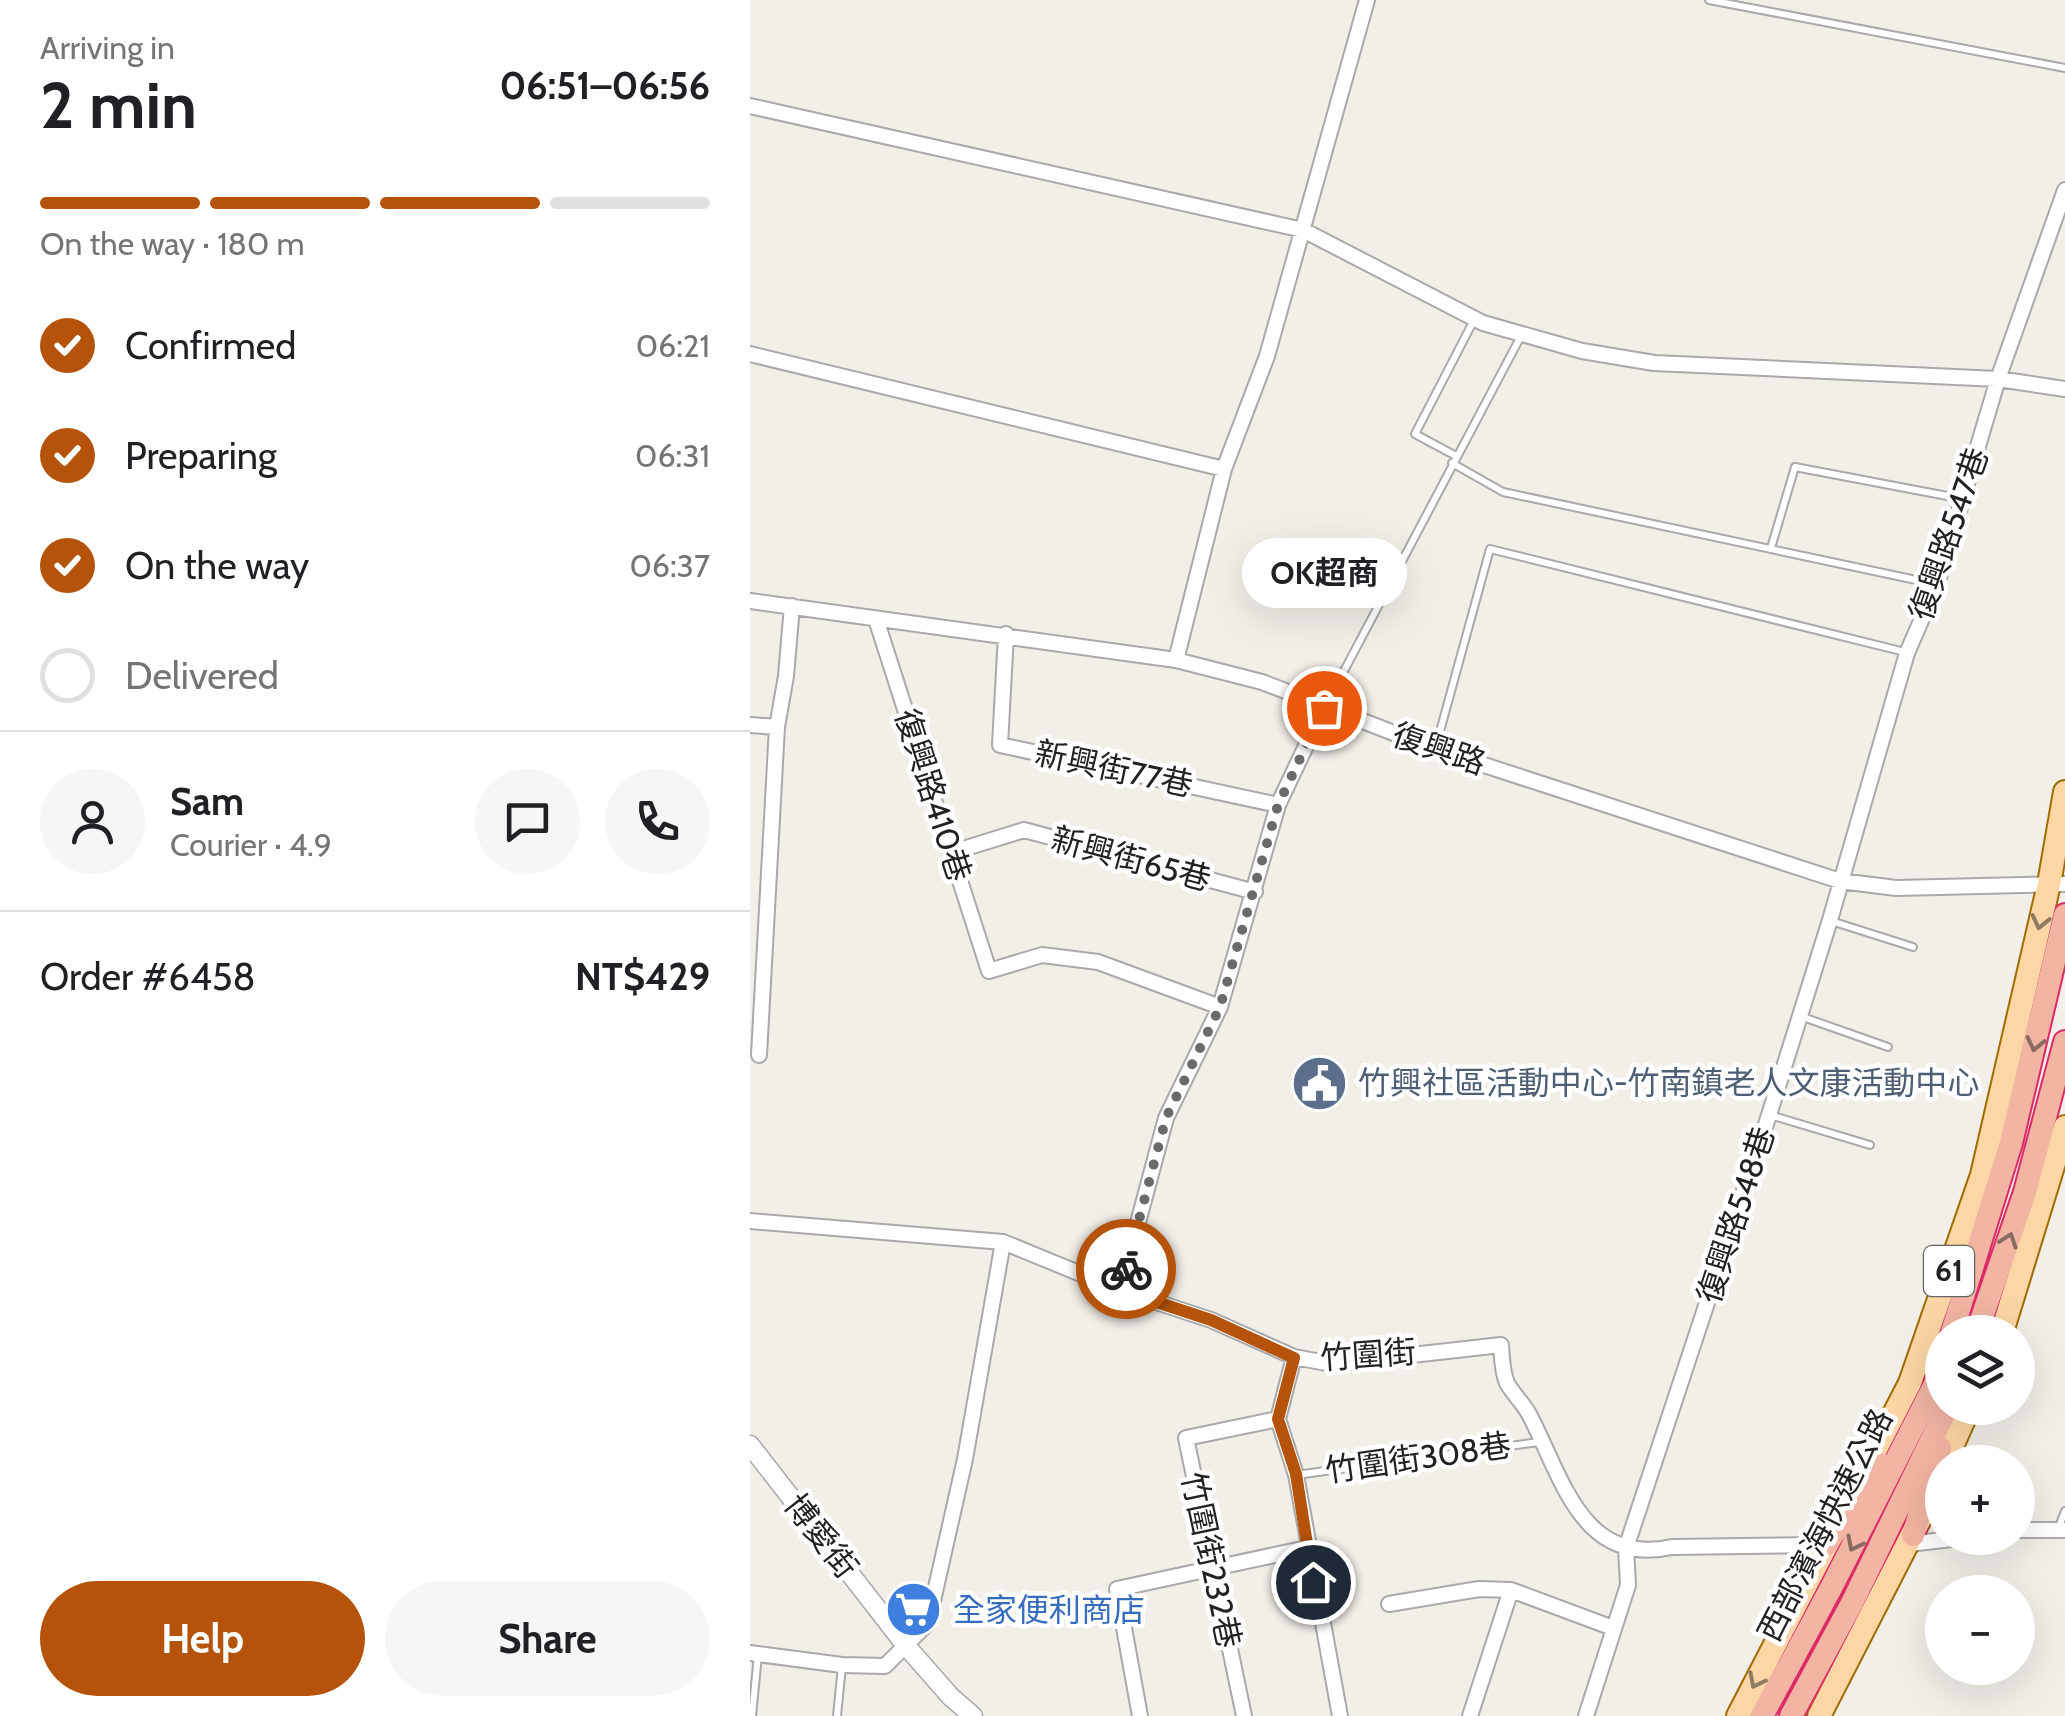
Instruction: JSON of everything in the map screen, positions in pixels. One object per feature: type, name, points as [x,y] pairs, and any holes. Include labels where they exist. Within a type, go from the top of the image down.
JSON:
[{"type":"highway","name":"61","points":[[1957,1315],[2012,1144],[2065,915]]},
{"type":"highway","name":"61","points":[[1983,1315],[2026,1192],[2065,1042]]},
{"type":"highway","points":[[1826,1545],[1925,1393]]},
{"type":"highway","name":"西部濱海快速公路","points":[[1762,1716],[1925,1400]]},
{"type":"highway","name":"西部濱海快速公路","points":[[1791,1716],[1941,1425]]},
{"type":"highway","points":[[1911,1540],[1945,1425]]},
{"type":"main road","name":"61","points":[[1738,1716],[1910,1384],[1982,1175],[2057,884],[2065,792]]},
{"type":"main road","name":"61","points":[[2007,1315],[2065,1127]]},
{"type":"main road","points":[[1819,1716],[1925,1509]]},
{"type":"street","points":[[1176,660],[1224,469],[1266,356],[1367,0]]},
{"type":"street","points":[[750,106],[1303,230],[1475,319],[1582,351],[1654,363],[1998,379],[2065,389]]},
{"type":"street","name":"復興路547巷","points":[[1840,881],[1906,652],[1937,584],[1998,379],[2065,190]]},
{"type":"street","points":[[750,354],[1224,469]]},
{"type":"street","name":"復興路","points":[[750,601],[1176,660],[1262,682],[1435,748],[1840,881],[1896,888],[2057,884]]},
{"type":"street","points":[[758,1055],[757,958],[792,606]]},
{"type":"street","name":"復興路410巷","points":[[876,620],[989,971],[1042,955],[1098,962],[1220,1007]]},
{"type":"street","name":"新興街77巷","points":[[1006,634],[1000,745],[1278,805]]},
{"type":"street","points":[[1120,1290],[1166,1118],[1220,1007],[1278,805],[1324,708]]},
{"type":"street","points":[[750,725],[777,728]]},
{"type":"street","name":"新興街65巷","points":[[950,853],[1024,830],[1254,892]]},
{"type":"street","name":"復興路548巷","points":[[1586,1716],[1628,1585],[1626,1548],[1769,1114],[1840,881]]},
{"type":"street","name":"竹圍街","points":[[750,1221],[1003,1242],[1120,1290],[1211,1320],[1294,1358],[1332,1364],[1501,1345],[1505,1380],[1528,1413],[1568,1498],[1592,1530],[1626,1548]]},
{"type":"street","points":[[754,1653],[842,1665],[885,1666],[928,1623],[966,1460],[1003,1242]]},
{"type":"street","points":[[1294,1358],[1278,1419],[1296,1474],[1306,1548],[1340,1716]]},
{"type":"street","name":"竹圍街232巷","points":[[1244,1716],[1186,1438],[1278,1419]]},
{"type":"street","name":"博愛街","points":[[750,1446],[907,1647],[973,1716]]},
{"type":"street","points":[[2035,1530],[2061,1530]]},
{"type":"street","points":[[1911,1540],[1925,1539]]},
{"type":"street","points":[[1626,1548],[1650,1552],[1672,1547],[1826,1545]]},
{"type":"street","points":[[1140,1716],[1116,1590],[1306,1548]]},
{"type":"street","points":[[1389,1604],[1480,1589],[1511,1590],[1613,1628]]},
{"type":"street","points":[[1470,1716],[1511,1590]]},
{"type":"lane","points":[[1709,0],[2065,68]]},
{"type":"lane","points":[[1475,319],[1415,434],[1503,492],[1937,584]]},
{"type":"lane","points":[[1324,708],[1522,335]]},
{"type":"lane","points":[[1771,548],[1795,467],[1964,500]]},
{"type":"lane","points":[[1435,748],[1490,549],[1906,652]]},
{"type":"lane","points":[[1830,920],[1913,947]]},
{"type":"lane","points":[[1800,1016],[1888,1046]]},
{"type":"lane","points":[[1769,1114],[1870,1145]]},
{"type":"lane","name":"竹圍街308巷","points":[[1296,1474],[1541,1441]]},
{"type":"lane","points":[[2061,1530],[2065,1511]]},
{"type":"lane","points":[[752,1716],[754,1653]]},
{"type":"lane","points":[[837,1716],[842,1665]]},
{"type":"way so far","points":[[1126,1269],[1166,1118],[1220,1007],[1278,805],[1324,708]]},
{"type":"place","name":"OK超商","points":[[1324,708]]},
{"type":"place","name":"竹興社區活動中心-竹南鎮老人文康活動中心","points":[[1319,1083]]},
{"type":"place","name":"全家便利商店","points":[[914,1610]]},
{"type":"route","points":[[1126,1269],[1120,1290],[1211,1320],[1294,1358],[1278,1419],[1296,1474],[1313,1582]]}]
